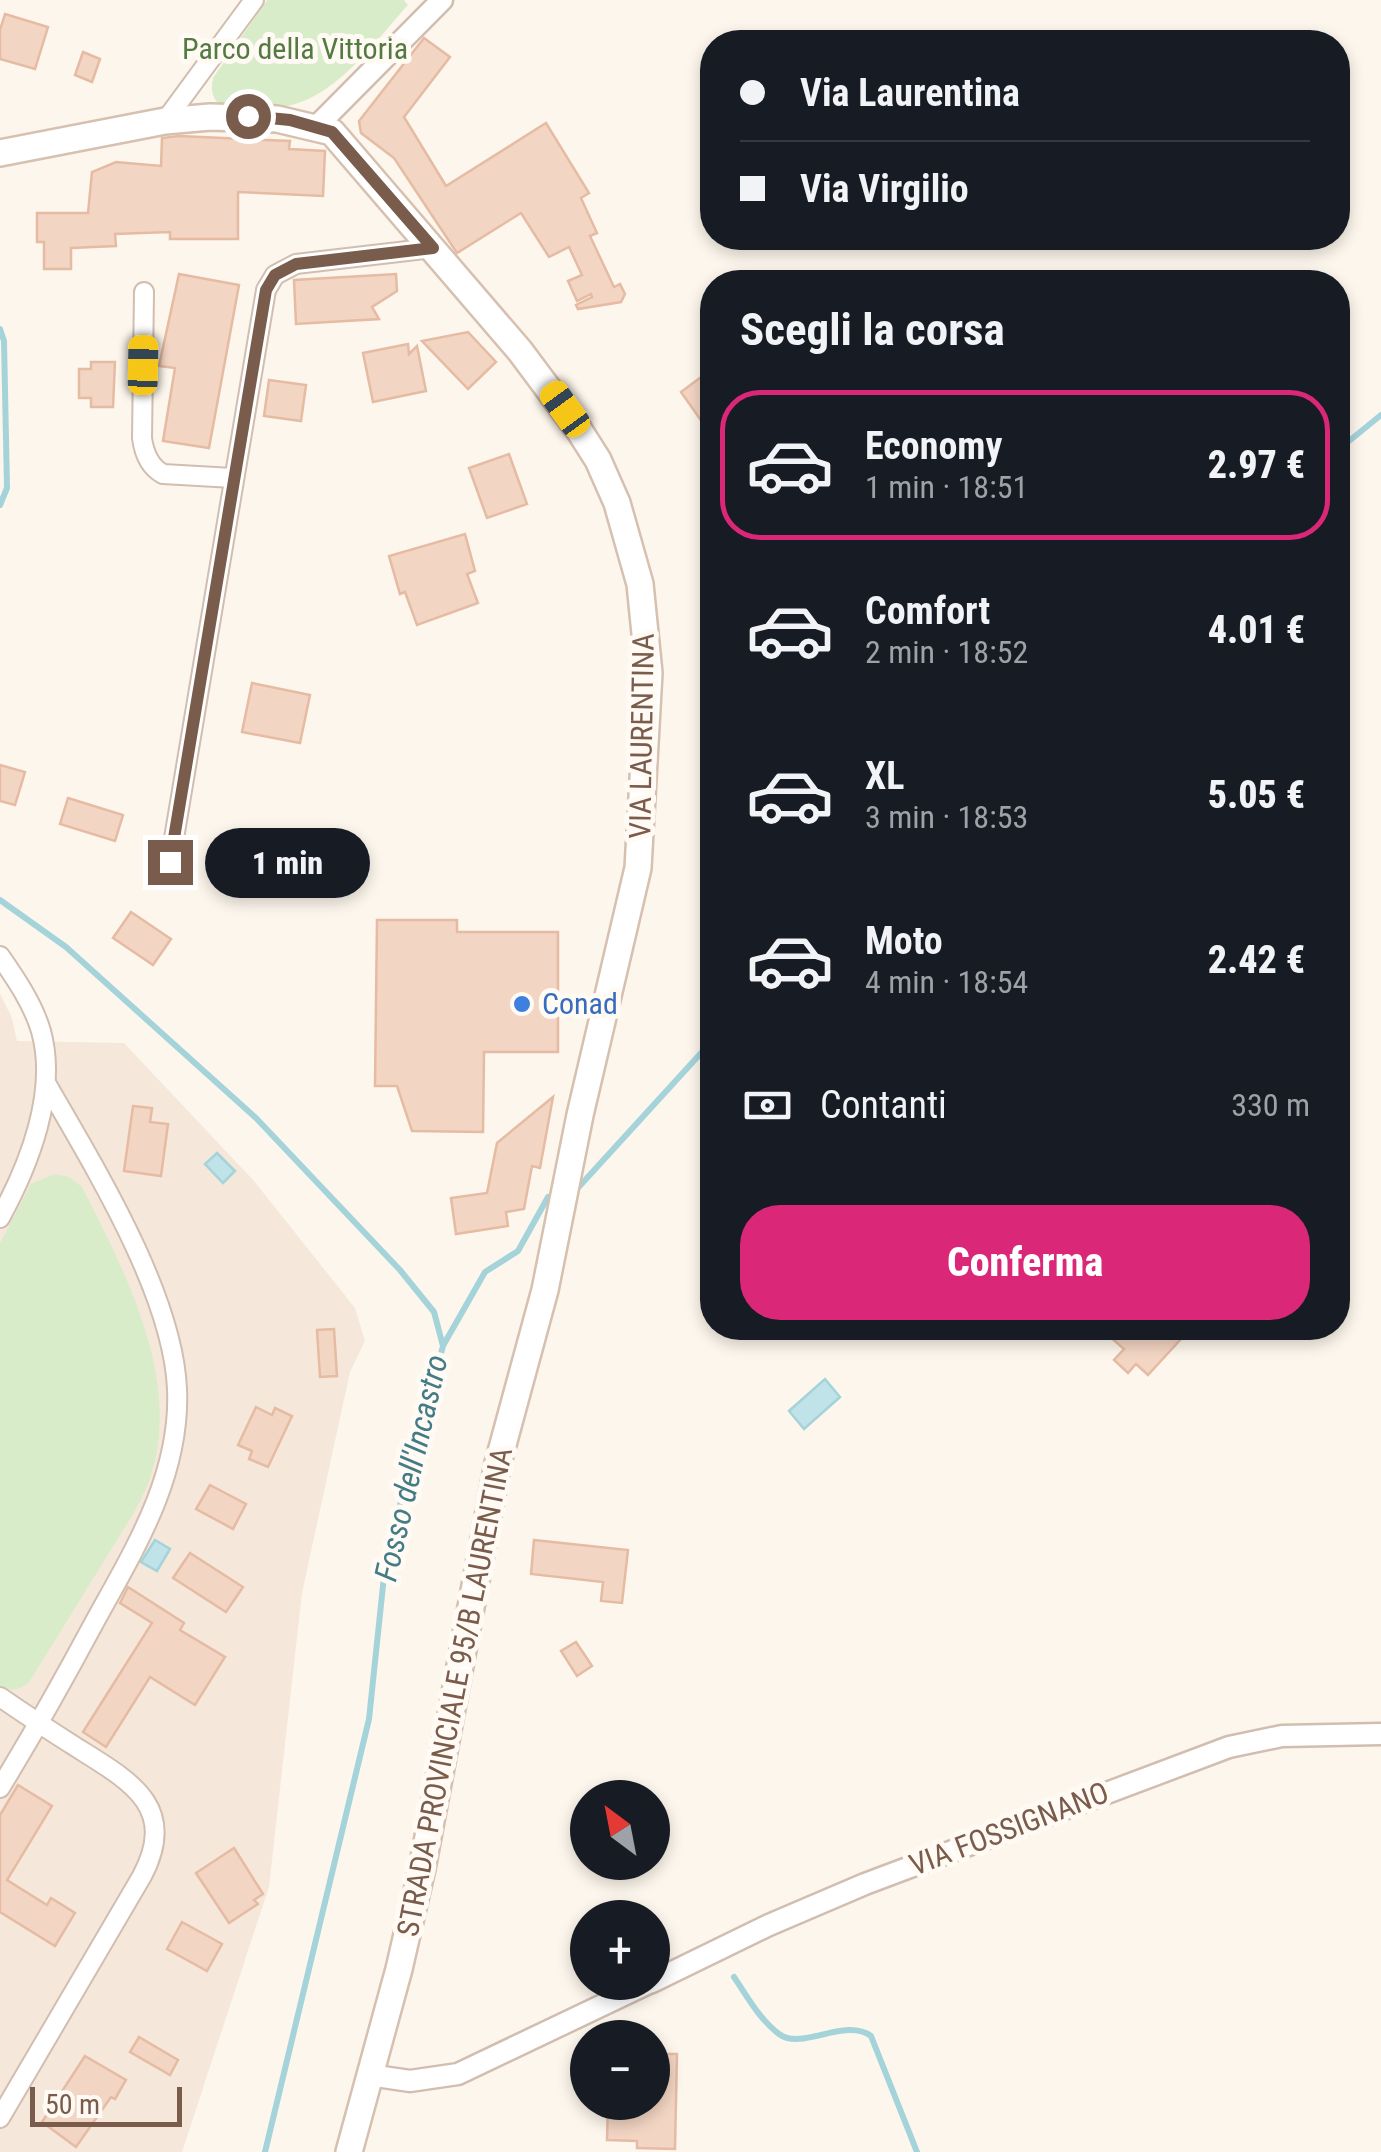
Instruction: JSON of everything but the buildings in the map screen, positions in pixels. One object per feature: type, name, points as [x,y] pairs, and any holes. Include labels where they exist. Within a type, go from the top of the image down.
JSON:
[{"type":"main road","name":"VIA LAURENTINA","points":[[0,153],[165,122],[248,116],[332,132],[549,388],[598,460],[628,535],[644,608],[649,673],[638,868],[557,1230]]},
{"type":"main road","name":"STRADA PROVINCIALE 95/B LAURENTINA","points":[[349,2152],[400,1969],[498,1463],[545,1290],[557,1230]]},
{"type":"street","points":[[165,122],[254,0]]},
{"type":"street","points":[[316,126],[436,6]]},
{"type":"street","points":[[170,862],[262,301],[275,275],[289,266],[433,248]]},
{"type":"street","points":[[144,292],[142,438],[147,456],[156,470],[164,474],[233,478]]},
{"type":"street","points":[[0,956],[24,992],[46,1055],[46,1083],[30,1149],[0,1218]]},
{"type":"street","points":[[0,1788],[40,1724],[152,1513],[171,1453],[177,1390],[163,1324],[138,1256],[104,1184],[46,1083]]},
{"type":"street","points":[[0,1698],[137,1788],[152,1812],[155,1839],[142,1876],[0,2118]]},
{"type":"street","name":"VIA FOSSIGNANO","points":[[670,1973],[865,1884],[1219,1750],[1275,1737],[1381,1734]]},
{"type":"street","name":"VIA FOSSIGNANO","points":[[368,2074],[424,2081],[468,2071],[615,2000]]},
{"type":"shaded area","points":[[0,994],[12,1018],[17,1041],[124,1043],[254,1181],[355,1308],[365,1341],[350,1372],[302,1593],[269,1887],[182,2152],[0,2152]]},
{"type":"green space","name":"Parco della Vittoria","points":[[267,0],[404,0],[408,5],[352,67],[320,93],[282,107],[220,105],[212,93],[213,78]]},
{"type":"green space","points":[[54,1174],[69,1177],[82,1187],[131,1291],[154,1365],[158,1441],[150,1478],[130,1519],[29,1682],[12,1689],[0,1686],[0,1243],[31,1184]]},
{"type":"water","points":[[217,1153],[235,1171],[223,1183],[205,1164]]},
{"type":"water","points":[[825,1379],[840,1397],[804,1429],[789,1411]]},
{"type":"water","points":[[155,1540],[170,1549],[157,1571],[141,1562]]},
{"type":"waterway","name":"Fosso dell'Incastro","points":[[0,329],[4,341],[7,488],[0,505]]},
{"type":"waterway","points":[[1350,440],[1381,415]]},
{"type":"waterway","name":"Fosso dell'Incastro","points":[[0,900],[66,947],[256,1118],[400,1270],[434,1312],[443,1346],[386,1557],[369,1719],[265,2152]]},
{"type":"waterway","points":[[576,1190],[700,1054]]},
{"type":"waterway","points":[[444,1344],[485,1272],[518,1251],[548,1197]]},
{"type":"waterway","points":[[734,1977],[766,2022],[788,2038],[849,2030],[871,2036],[917,2152]]},
{"type":"place","name":"Conad","points":[[522,1004]]},
{"type":"route","points":[[170,862],[266,290],[275,275],[296,264],[433,248],[332,132],[290,120],[248,116]]}]
